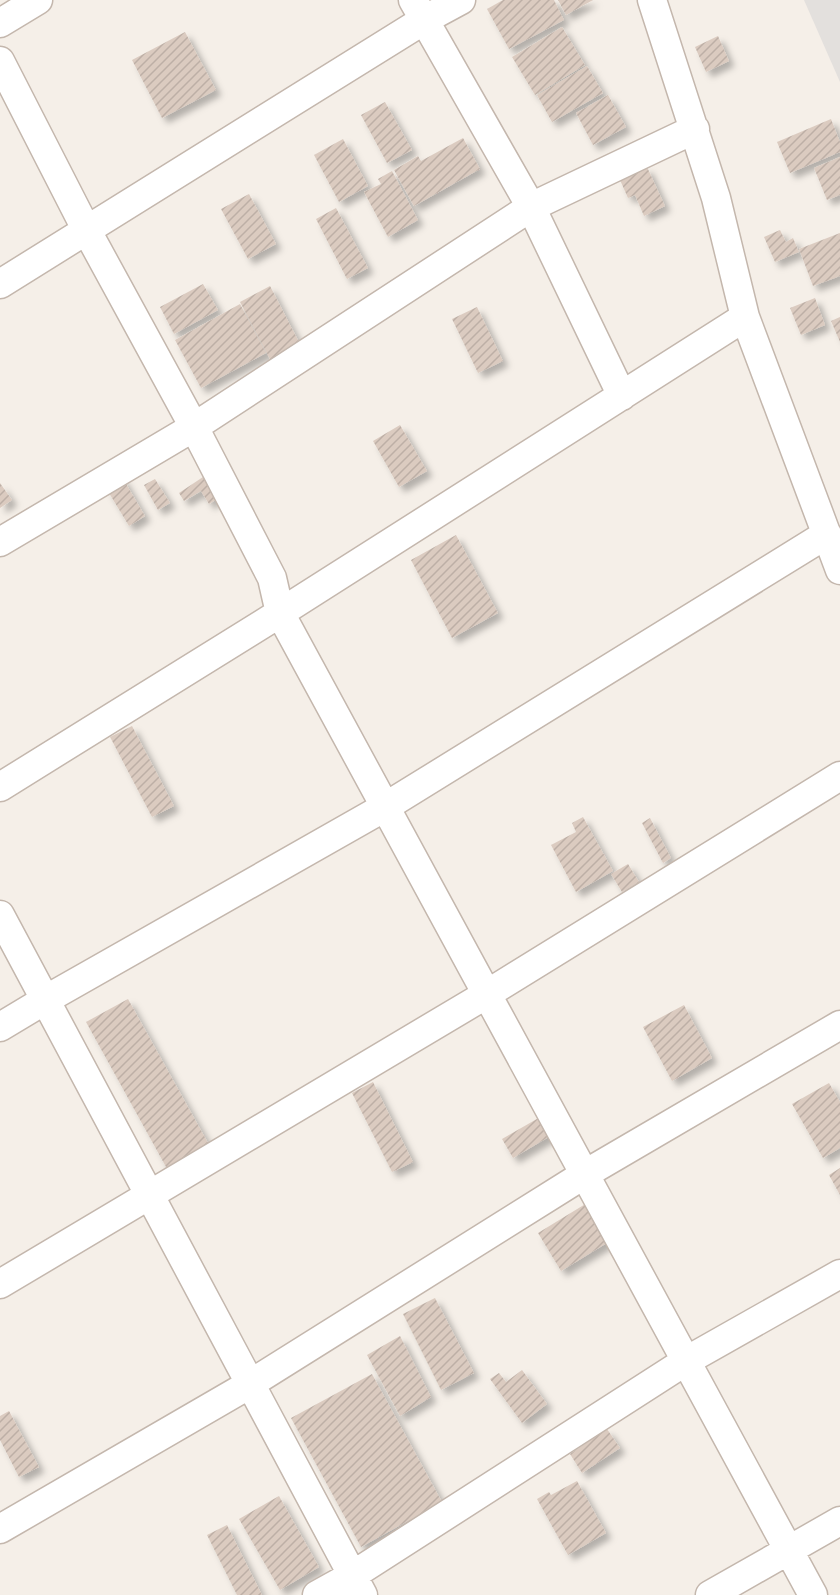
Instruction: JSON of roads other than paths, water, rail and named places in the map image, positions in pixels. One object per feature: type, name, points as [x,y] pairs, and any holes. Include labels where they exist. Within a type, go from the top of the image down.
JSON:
[{"type":"street","points":[[0,23],[38,0]]},
{"type":"street","points":[[0,284],[87,231],[419,10],[461,0]]},
{"type":"street","points":[[652,0],[716,198],[745,317],[840,570]]},
{"type":"street","points":[[419,10],[531,207],[622,396]]},
{"type":"street","points":[[0,61],[87,231],[194,427],[272,578],[280,613],[813,1595]]},
{"type":"street","points":[[0,542],[194,427],[531,207],[694,129]]},
{"type":"street","points":[[0,787],[280,613],[745,317]]},
{"type":"street","points":[[0,1027],[385,807],[827,534]]},
{"type":"street","points":[[0,1284],[487,994],[840,776]]},
{"type":"street","points":[[0,915],[358,1585]]},
{"type":"street","points":[[0,1529],[250,1384],[585,1174],[840,1025]]},
{"type":"street","points":[[317,1595],[358,1585],[686,1361],[840,1274]]},
{"type":"street","points":[[710,1595],[840,1521]]}]
